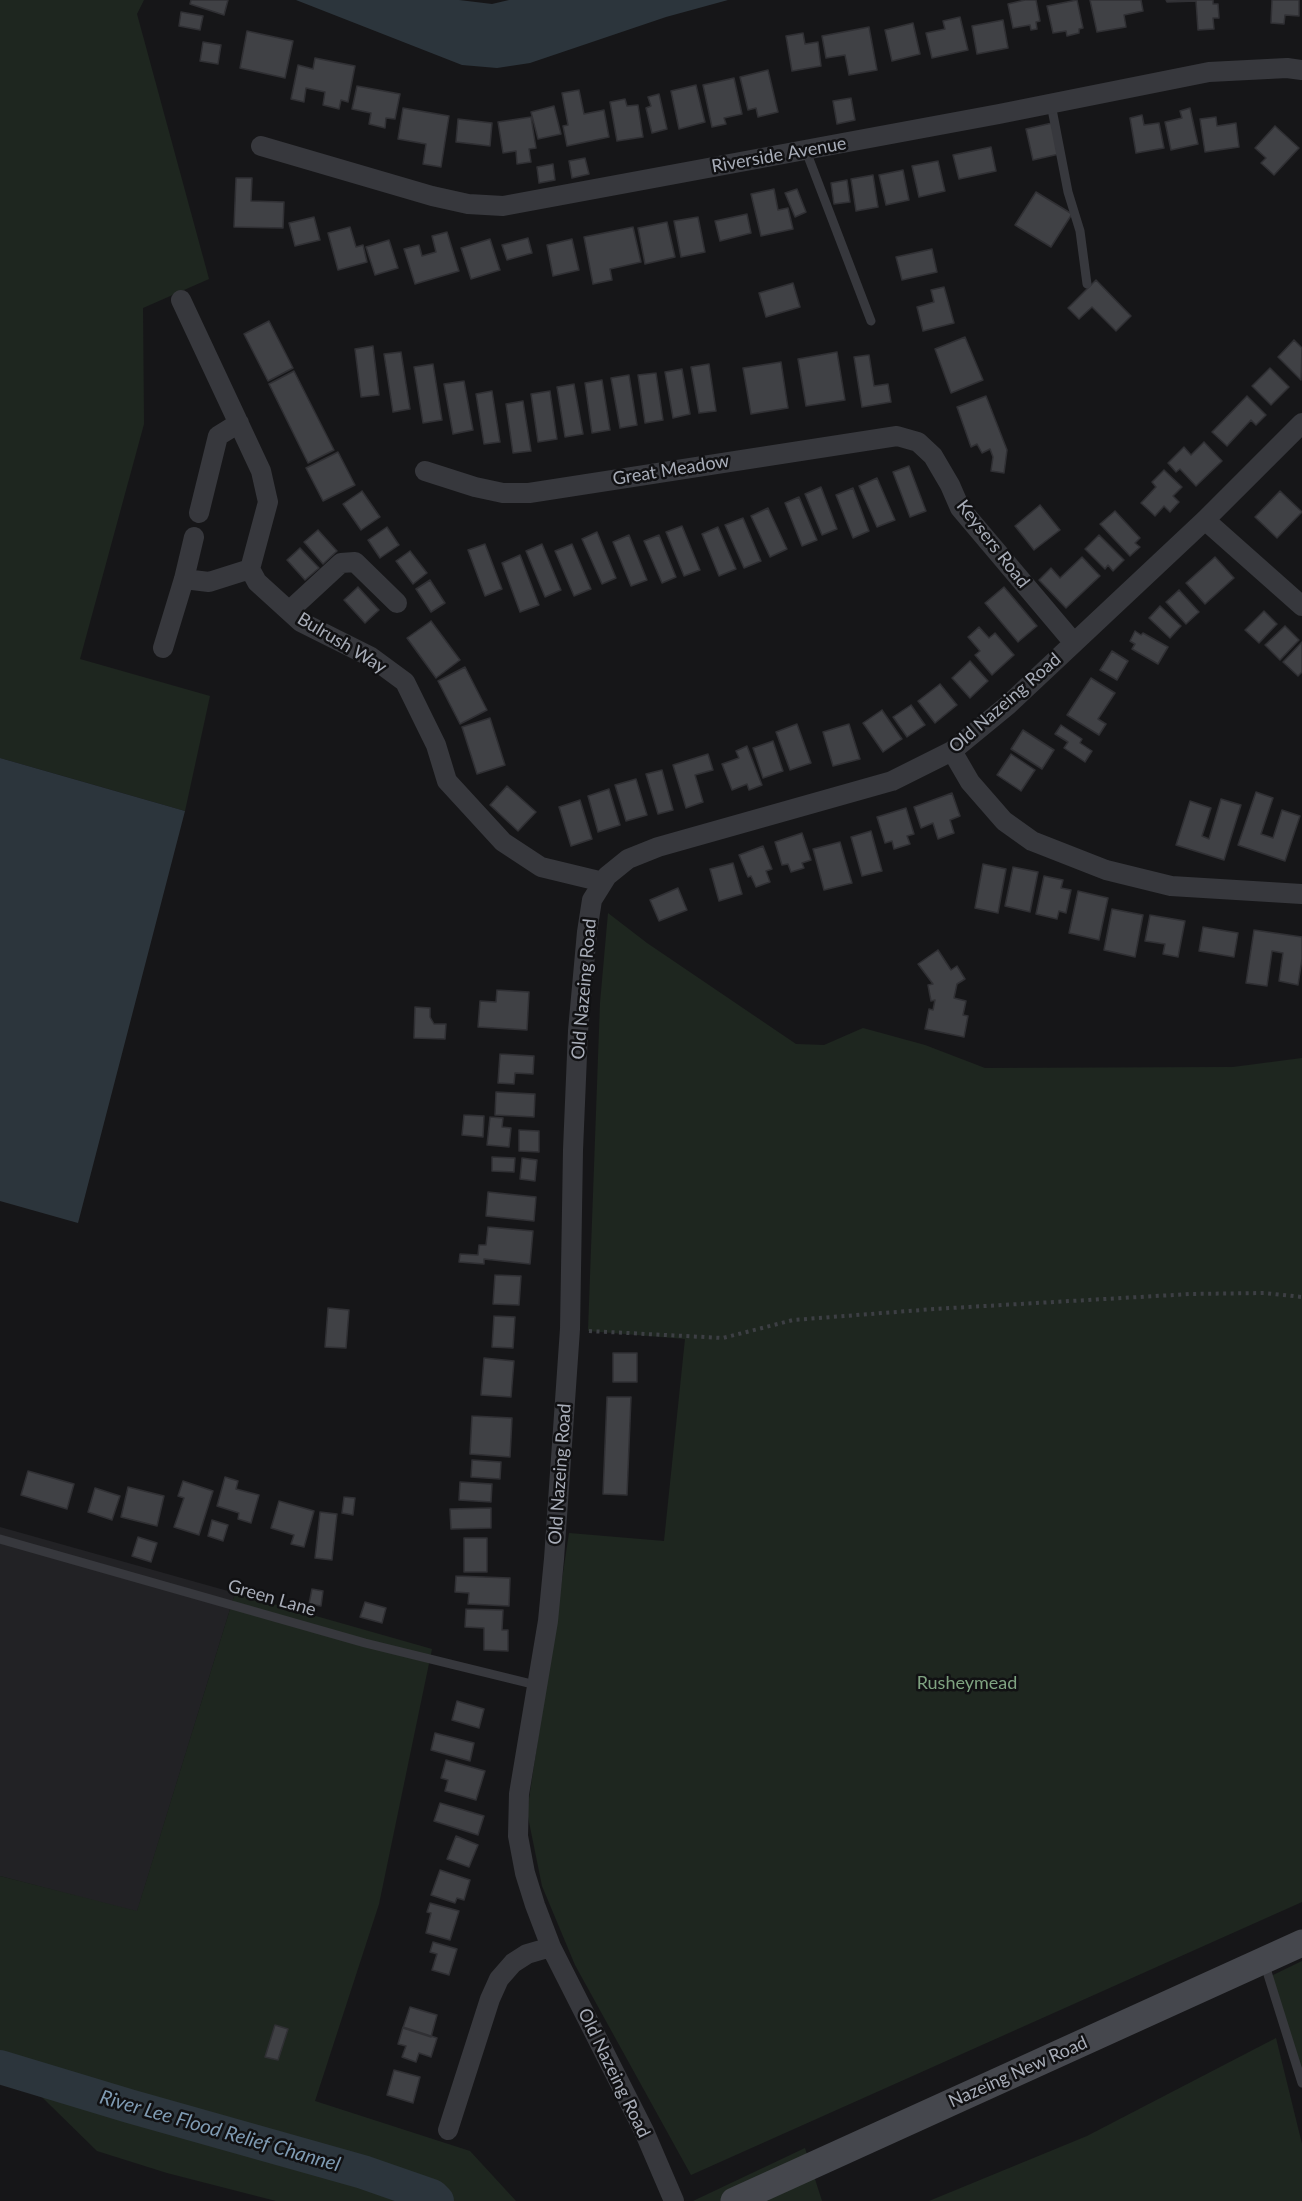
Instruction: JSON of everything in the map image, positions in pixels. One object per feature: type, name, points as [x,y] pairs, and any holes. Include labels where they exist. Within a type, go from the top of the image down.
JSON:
[{"type":"main road","name":"Nazeing New Road","points":[[734,2201],[1302,1943]]},
{"type":"street","name":"Riverside Avenue","points":[[261,146],[432,196],[468,204],[503,206],[806,151],[1209,72],[1287,68],[1302,70]]},
{"type":"street","points":[[181,300],[261,471],[268,502],[250,568],[209,582],[184,579]]},
{"type":"street","points":[[199,513],[218,436],[239,423]]},
{"type":"street","name":"Old Nazeing Road","points":[[674,2201],[644,2131],[551,1947],[534,1905],[518,1836],[519,1794],[548,1621],[553,1570],[570,1329],[578,1030],[592,900],[607,876],[627,859],[658,847],[892,781],[951,751],[1008,705],[1205,520],[1302,423]]},
{"type":"street","name":"Great Meadow","points":[[425,471],[503,493],[530,493],[868,439],[897,436],[918,442]]},
{"type":"street","name":"Keysers Road","points":[[918,442],[933,456],[960,508],[1074,643]]},
{"type":"street","points":[[1205,520],[1302,606]]},
{"type":"street","points":[[162,648],[184,579],[194,537]]},
{"type":"street","points":[[289,611],[340,563],[355,562],[397,603]]},
{"type":"street","name":"Bulrush Way","points":[[250,568],[257,582],[301,622],[371,657],[405,682],[436,745],[447,781],[503,842],[541,867],[603,882]]},
{"type":"street","points":[[951,751],[970,782],[1004,821],[1032,840],[1106,870],[1171,886],[1302,894]]},
{"type":"street","points":[[448,2130],[490,1999],[499,1979],[513,1963],[527,1954],[551,1947]]},
{"type":"lane","points":[[1051,104],[1068,192],[1080,231],[1087,284]]},
{"type":"lane","points":[[806,151],[871,321]]},
{"type":"lane","name":"Green Lane","points":[[0,1539],[365,1643],[536,1685]]},
{"type":"lane","points":[[1263,1960],[1302,2083]]},
{"type":"path","points":[[570,1329],[723,1338],[793,1320],[934,1309],[1190,1294],[1264,1293],[1302,1297]]},
{"type":"shaded area","points":[[296,0],[459,0],[492,4],[509,0],[728,0],[666,17],[530,63],[497,68],[462,65]]},
{"type":"shaded area","points":[[0,758],[185,811],[78,1223],[0,1201]]},
{"type":"shaded area","points":[[0,1527],[235,1593],[137,1912],[0,1876]]},
{"type":"green space","points":[[0,0],[144,0],[137,14],[209,279],[143,308],[144,424],[80,659],[210,696],[185,811],[0,758]]},
{"type":"green space","name":"Rusheymead","points":[[608,913],[647,943],[796,1044],[824,1045],[863,1028],[925,1045],[985,1068],[1233,1067],[1302,1058],[1302,1902],[691,2175],[575,1965],[542,1886],[527,1812],[569,1533],[664,1541],[685,1339],[588,1331],[600,1003]]},
{"type":"green space","points":[[235,1593],[432,1649],[379,1904],[315,2101],[470,2151],[516,2201],[276,2201],[167,2173],[97,2151],[0,2056],[0,1876],[137,1911]]},
{"type":"green space","points":[[1302,1961],[1302,2070],[1271,1976]]},
{"type":"green space","points":[[1276,2038],[1302,2144],[1302,2201],[929,2201],[1087,2136]]},
{"type":"green space","points":[[805,2148],[822,2201],[693,2201]]},
{"type":"building","points":[[191,0],[228,0],[224,15],[190,4]]},
{"type":"building","points":[[1036,0],[1040,21],[1036,22],[1037,29],[1031,30],[1030,25],[1013,28],[1008,4]]},
{"type":"building","points":[[1077,0],[1083,28],[1079,29],[1079,33],[1067,36],[1066,31],[1053,33],[1047,6]]},
{"type":"building","points":[[1090,0],[1141,0],[1143,11],[1124,15],[1126,27],[1097,32]]},
{"type":"building","points":[[1166,0],[1213,0],[1213,4],[1218,4],[1219,18],[1213,18],[1214,29],[1198,30],[1196,1],[1167,2]]},
{"type":"building","points":[[1272,0],[1299,0],[1299,16],[1285,15],[1284,24],[1271,23]]},
{"type":"building","points":[[181,12],[203,16],[200,30],[179,26]]},
{"type":"building","points":[[960,17],[968,50],[932,58],[926,33],[945,29],[943,21]]},
{"type":"building","points":[[1003,20],[1008,48],[977,54],[972,26]]},
{"type":"building","points":[[913,23],[920,54],[892,61],[885,30]]},
{"type":"building","points":[[869,27],[877,70],[849,75],[845,55],[826,58],[822,36]]},
{"type":"building","points":[[247,31],[293,41],[285,78],[240,68]]},
{"type":"building","points":[[803,33],[805,44],[818,42],[821,66],[792,71],[786,36]]},
{"type":"building","points":[[203,42],[221,45],[218,64],[200,61]]},
{"type":"building","points":[[315,58],[355,66],[348,102],[341,100],[339,109],[323,105],[325,92],[306,88],[304,102],[291,99],[298,65],[313,69]]},
{"type":"building","points":[[768,70],[778,112],[758,117],[756,108],[748,110],[740,77]]},
{"type":"building","points":[[734,78],[742,114],[724,118],[726,124],[712,127],[703,85]]},
{"type":"building","points":[[696,85],[705,122],[679,129],[671,91]]},
{"type":"building","points":[[357,86],[400,94],[395,119],[386,118],[385,128],[369,124],[371,113],[352,109]]},
{"type":"building","points":[[579,90],[584,114],[604,110],[609,137],[567,146],[563,126],[568,125],[562,93]]},
{"type":"building","points":[[659,94],[667,129],[652,133],[646,108],[651,106],[648,97]]},
{"type":"building","points":[[851,98],[855,120],[837,124],[833,101]]},
{"type":"building","points":[[625,99],[627,106],[638,105],[643,137],[617,141],[610,102]]},
{"type":"building","points":[[554,106],[561,134],[538,139],[531,112]]},
{"type":"building","points":[[403,108],[449,116],[441,167],[423,164],[426,144],[398,139]]},
{"type":"building","points":[[1190,108],[1198,144],[1171,150],[1165,122],[1182,118],[1180,111]]},
{"type":"building","points":[[1142,115],[1144,125],[1159,123],[1164,148],[1136,153],[1130,118]]},
{"type":"building","points":[[531,117],[536,148],[529,149],[531,162],[517,164],[516,151],[503,153],[498,122]]},
{"type":"building","points":[[1216,117],[1217,126],[1236,123],[1239,147],[1205,152],[1200,119]]},
{"type":"building","points":[[458,119],[492,123],[490,146],[456,142]]},
{"type":"building","points":[[1052,123],[1059,154],[1033,160],[1026,129]]},
{"type":"building","points":[[1275,126],[1299,148],[1274,175],[1261,163],[1266,158],[1255,148]]},
{"type":"building","points":[[991,147],[996,171],[959,179],[953,155]]},
{"type":"building","points":[[585,158],[589,174],[572,178],[569,161]]},
{"type":"building","points":[[938,161],[945,191],[919,197],[912,166]]},
{"type":"building","points":[[553,164],[555,180],[539,183],[537,167]]},
{"type":"building","points":[[903,170],[909,200],[886,205],[879,175]]},
{"type":"building","points":[[873,175],[878,207],[856,211],[851,179]]},
{"type":"building","points":[[236,178],[252,178],[251,201],[284,202],[283,228],[234,227]]},
{"type":"building","points":[[847,180],[850,202],[834,204],[831,183]]},
{"type":"building","points":[[774,189],[778,210],[788,208],[793,229],[761,236],[751,194]]},
{"type":"building","points":[[797,189],[806,212],[795,217],[785,193]]},
{"type":"building","points":[[1036,192],[1072,214],[1051,247],[1015,225]]},
{"type":"building","points":[[747,214],[751,233],[720,241],[715,221]]},
{"type":"building","points":[[314,217],[320,240],[295,246],[289,223]]},
{"type":"building","points":[[698,217],[705,252],[681,257],[674,221]]},
{"type":"building","points":[[667,222],[675,257],[645,264],[638,228]]},
{"type":"building","points":[[350,227],[356,247],[363,245],[367,262],[338,270],[328,233]]},
{"type":"building","points":[[633,227],[641,262],[610,269],[612,280],[593,284],[584,237]]},
{"type":"building","points":[[447,232],[459,271],[415,284],[404,249],[419,245],[422,256],[436,252],[432,236]]},
{"type":"building","points":[[528,238],[532,253],[507,260],[502,245]]},
{"type":"building","points":[[490,239],[500,270],[471,279],[461,248]]},
{"type":"building","points":[[572,239],[579,270],[553,276],[547,245]]},
{"type":"building","points":[[389,240],[398,268],[375,275],[366,247]]},
{"type":"building","points":[[932,249],[937,272],[902,280],[896,257]]},
{"type":"building","points":[[1096,280],[1131,316],[1116,331],[1092,307],[1079,319],[1068,308]]},
{"type":"building","points":[[793,283],[800,307],[766,317],[759,293]]},
{"type":"building","points":[[944,287],[954,323],[923,331],[917,307],[934,302],[931,290]]},
{"type":"building","points":[[269,321],[293,368],[268,381],[244,334]]},
{"type":"building","points":[[965,337],[983,380],[951,393],[935,349]]},
{"type":"building","points":[[1294,340],[1302,348],[1301,380],[1278,357]]},
{"type":"building","points":[[373,346],[379,395],[361,397],[355,349]]},
{"type":"building","points":[[401,352],[410,409],[393,412],[384,354]]},
{"type":"building","points":[[837,352],[845,400],[806,406],[798,359]]},
{"type":"building","points":[[869,355],[874,386],[888,384],[891,402],[862,407],[854,357]]},
{"type":"building","points":[[781,362],[788,408],[751,414],[743,368]]},
{"type":"building","points":[[433,364],[442,420],[423,423],[414,367]]},
{"type":"building","points":[[709,364],[716,411],[699,413],[691,367]]},
{"type":"building","points":[[1270,368],[1289,387],[1271,405],[1252,386]]},
{"type":"building","points":[[682,369],[690,414],[673,418],[665,372]]},
{"type":"building","points":[[294,371],[334,450],[308,463],[269,384]]},
{"type":"building","points":[[656,373],[663,420],[645,423],[638,375]]},
{"type":"building","points":[[629,375],[637,425],[620,428],[611,378]]},
{"type":"building","points":[[602,380],[610,430],[592,433],[585,383]]},
{"type":"building","points":[[464,381],[473,430],[453,434],[444,384]]},
{"type":"building","points":[[574,384],[583,434],[565,437],[557,387]]},
{"type":"building","points":[[492,391],[500,442],[484,444],[476,394]]},
{"type":"building","points":[[550,391],[557,439],[538,442],[531,394]]},
{"type":"building","points":[[986,396],[1007,450],[1004,473],[991,471],[993,457],[990,449],[982,453],[977,444],[971,447],[957,407]]},
{"type":"building","points":[[1247,396],[1266,415],[1256,425],[1251,420],[1227,446],[1212,432]]},
{"type":"building","points":[[523,401],[531,451],[513,453],[506,404]]},
{"type":"building","points":[[1204,442],[1222,461],[1196,486],[1180,469],[1176,472],[1168,463],[1184,447],[1191,455]]},
{"type":"building","points":[[338,452],[355,485],[323,501],[306,468]]},
{"type":"building","points":[[909,466],[926,511],[910,517],[893,472]]},
{"type":"building","points":[[1164,470],[1182,487],[1173,496],[1179,502],[1170,512],[1164,506],[1155,516],[1141,503],[1156,487],[1152,482]]},
{"type":"building","points":[[877,478],[895,520],[877,527],[859,486]]},
{"type":"building","points":[[821,487],[837,529],[822,535],[805,494]]},
{"type":"building","points":[[853,488],[869,531],[853,538],[836,495]]},
{"type":"building","points":[[362,491],[380,517],[361,530],[343,504]]},
{"type":"building","points":[[1280,491],[1302,512],[1277,538],[1255,517]]},
{"type":"building","points":[[799,497],[817,540],[802,546],[785,503]]},
{"type":"building","points":[[1040,505],[1060,530],[1034,550],[1015,526]]},
{"type":"building","points":[[768,508],[787,549],[770,557],[751,516]]},
{"type":"building","points":[[1115,511],[1140,538],[1135,543],[1140,547],[1130,556],[1100,524]]},
{"type":"building","points":[[743,518],[761,561],[744,568],[725,525]]},
{"type":"building","points":[[682,526],[700,570],[684,576],[666,532]]},
{"type":"building","points":[[387,527],[399,545],[380,558],[368,540]]},
{"type":"building","points":[[718,527],[736,569],[719,576],[702,534]]},
{"type":"building","points":[[318,530],[337,551],[323,564],[304,542]]},
{"type":"building","points":[[597,532],[616,578],[602,584],[582,539]]},
{"type":"building","points":[[629,535],[647,580],[631,586],[613,542]]},
{"type":"building","points":[[659,535],[676,577],[662,583],[644,541]]},
{"type":"building","points":[[1099,535],[1124,560],[1113,571],[1108,565],[1105,569],[1085,549]]},
{"type":"building","points":[[485,544],[502,589],[485,596],[468,550]]},
{"type":"building","points":[[542,544],[561,590],[545,597],[526,551]]},
{"type":"building","points":[[572,544],[591,589],[574,596],[555,551]]},
{"type":"building","points":[[300,548],[319,568],[305,580],[287,560]]},
{"type":"building","points":[[410,551],[427,573],[413,584],[396,561]]},
{"type":"building","points":[[520,555],[539,605],[520,612],[502,563]]},
{"type":"building","points":[[1082,557],[1100,576],[1066,608],[1039,580],[1051,568],[1060,578]]},
{"type":"building","points":[[1215,557],[1234,578],[1205,604],[1186,583]]},
{"type":"building","points":[[430,580],[445,603],[431,612],[416,589]]},
{"type":"building","points":[[358,587],[379,610],[365,623],[344,600]]},
{"type":"building","points":[[1004,587],[1037,626],[1018,642],[985,603]]},
{"type":"building","points":[[1179,590],[1199,612],[1186,624],[1166,602]]},
{"type":"building","points":[[1160,606],[1181,626],[1170,638],[1149,618]]},
{"type":"building","points":[[1264,611],[1277,624],[1259,643],[1245,630]]},
{"type":"building","points":[[431,621],[460,660],[436,678],[407,638]]},
{"type":"building","points":[[1285,626],[1299,640],[1280,660],[1265,645]]},
{"type":"building","points":[[979,627],[989,638],[995,633],[1014,655],[992,675],[975,655],[980,651],[968,637]]},
{"type":"building","points":[[1135,631],[1168,647],[1158,664],[1132,649],[1135,644],[1130,641]]},
{"type":"building","points":[[1302,642],[1302,672],[1298,676],[1283,662]]},
{"type":"building","points":[[1112,651],[1128,661],[1117,680],[1100,670]]},
{"type":"building","points":[[970,661],[988,681],[970,698],[952,678]]},
{"type":"building","points":[[465,667],[487,710],[460,724],[438,681]]},
{"type":"building","points":[[1091,678],[1115,693],[1098,719],[1106,724],[1099,735],[1067,715]]},
{"type":"building","points":[[940,684],[957,705],[935,723],[918,701]]},
{"type":"building","points":[[911,705],[925,725],[907,737],[893,717]]},
{"type":"building","points":[[882,710],[902,739],[883,752],[863,723]]},
{"type":"building","points":[[490,718],[505,765],[477,774],[462,727]]},
{"type":"building","points":[[797,724],[811,763],[790,770],[776,732]]},
{"type":"building","points":[[849,724],[860,759],[833,766],[823,732]]},
{"type":"building","points":[[1061,725],[1082,739],[1080,743],[1092,751],[1085,762],[1064,748],[1068,742],[1055,734]]},
{"type":"building","points":[[1023,730],[1054,750],[1042,769],[1011,749]]},
{"type":"building","points":[[773,741],[783,771],[763,778],[753,748]]},
{"type":"building","points":[[747,746],[762,785],[749,790],[747,784],[732,790],[722,764],[739,758],[736,751]]},
{"type":"building","points":[[708,754],[713,770],[695,775],[703,802],[686,808],[673,765]]},
{"type":"building","points":[[1011,754],[1035,770],[1021,791],[997,775]]},
{"type":"building","points":[[662,770],[673,810],[658,814],[646,774]]},
{"type":"building","points":[[636,779],[647,815],[626,821],[615,785]]},
{"type":"building","points":[[507,786],[536,812],[518,831],[490,805]]},
{"type":"building","points":[[609,789],[620,825],[598,832],[588,796]]},
{"type":"building","points":[[1256,792],[1273,798],[1261,834],[1273,838],[1282,810],[1300,816],[1285,861],[1238,845]]},
{"type":"building","points":[[952,793],[960,816],[950,820],[954,833],[938,839],[933,823],[921,828],[914,807]]},
{"type":"building","points":[[1221,799],[1241,805],[1224,860],[1176,845],[1190,801],[1211,808],[1202,836],[1209,839]]},
{"type":"building","points":[[580,800],[592,839],[571,846],[559,807]]},
{"type":"building","points":[[906,808],[914,834],[907,836],[910,844],[894,849],[892,841],[885,843],[877,817]]},
{"type":"building","points":[[871,831],[882,871],[862,876],[851,837]]},
{"type":"building","points":[[802,833],[811,860],[802,863],[804,868],[791,872],[788,864],[782,865],[775,842]]},
{"type":"building","points":[[840,842],[852,883],[824,890],[813,849]]},
{"type":"building","points":[[763,846],[772,869],[766,871],[770,882],[756,887],[751,876],[748,877],[739,855]]},
{"type":"building","points":[[733,863],[742,894],[719,901],[710,869]]},
{"type":"building","points":[[983,864],[1006,869],[998,913],[975,908]]},
{"type":"building","points":[[1013,867],[1038,872],[1030,912],[1005,906]]},
{"type":"building","points":[[1044,876],[1063,880],[1061,888],[1071,890],[1066,913],[1059,911],[1057,919],[1036,914]]},
{"type":"building","points":[[678,888],[687,910],[659,921],[650,900]]},
{"type":"building","points":[[1078,891],[1108,898],[1099,940],[1069,933]]},
{"type":"building","points":[[1112,909],[1143,915],[1135,957],[1104,950]]},
{"type":"building","points":[[1150,915],[1185,921],[1178,957],[1163,954],[1165,944],[1145,941]]},
{"type":"building","points":[[1203,927],[1238,933],[1234,957],[1199,951]]},
{"type":"building","points":[[1254,930],[1302,937],[1302,959],[1298,985],[1279,981],[1283,953],[1272,951],[1267,986],[1246,983]]},
{"type":"building","points":[[938,950],[951,970],[957,966],[965,979],[957,984],[954,998],[966,1001],[963,1015],[968,1016],[964,1037],[925,1029],[929,1009],[933,1010],[935,1000],[931,1001],[928,985],[933,984],[918,964]]},
{"type":"building","points":[[497,990],[529,992],[527,1030],[478,1027],[480,1001],[496,1002]]},
{"type":"building","points":[[415,1007],[430,1008],[430,1017],[434,1024],[446,1024],[445,1039],[414,1038]]},
{"type":"building","points":[[500,1054],[534,1056],[533,1074],[515,1073],[514,1084],[498,1083]]},
{"type":"building","points":[[496,1092],[535,1094],[534,1117],[495,1115]]},
{"type":"building","points":[[464,1115],[484,1116],[483,1137],[462,1135]]},
{"type":"building","points":[[490,1117],[503,1118],[502,1127],[511,1128],[509,1147],[487,1145]]},
{"type":"building","points":[[519,1130],[539,1131],[539,1152],[519,1151]]},
{"type":"building","points":[[492,1157],[515,1158],[514,1172],[492,1171]]},
{"type":"building","points":[[522,1158],[537,1160],[535,1181],[520,1179]]},
{"type":"building","points":[[488,1192],[536,1197],[534,1221],[486,1216]]},
{"type":"building","points":[[488,1227],[533,1231],[530,1264],[484,1259],[484,1264],[459,1262],[460,1254],[478,1255],[479,1245],[486,1245]]},
{"type":"building","points":[[495,1275],[521,1276],[519,1305],[493,1304]]},
{"type":"building","points":[[328,1308],[349,1310],[346,1348],[325,1347]]},
{"type":"building","points":[[494,1316],[515,1317],[513,1348],[492,1347]]},
{"type":"building","points":[[613,1353],[637,1353],[637,1382],[613,1382]]},
{"type":"building","points":[[484,1358],[514,1361],[511,1397],[481,1395]]},
{"type":"building","points":[[607,1397],[631,1397],[627,1495],[603,1494]]},
{"type":"building","points":[[472,1416],[512,1418],[510,1457],[470,1454]]},
{"type":"building","points":[[472,1460],[501,1462],[500,1479],[471,1477]]},
{"type":"building","points":[[28,1471],[74,1484],[67,1509],[21,1495]]},
{"type":"building","points":[[225,1477],[238,1481],[236,1489],[259,1495],[251,1523],[238,1519],[239,1513],[217,1506]]},
{"type":"building","points":[[183,1481],[213,1491],[199,1535],[174,1527],[184,1498],[178,1496]]},
{"type":"building","points":[[460,1482],[492,1484],[491,1502],[459,1500]]},
{"type":"building","points":[[128,1487],[164,1496],[157,1526],[121,1517]]},
{"type":"building","points":[[95,1488],[120,1496],[112,1520],[88,1512]]},
{"type":"building","points":[[344,1497],[355,1498],[353,1515],[342,1513]]},
{"type":"building","points":[[279,1501],[314,1511],[304,1547],[291,1544],[294,1535],[271,1528]]},
{"type":"building","points":[[491,1508],[491,1528],[451,1529],[450,1509]]},
{"type":"building","points":[[320,1512],[337,1514],[332,1560],[315,1558]]},
{"type":"building","points":[[212,1520],[228,1525],[223,1541],[208,1536]]},
{"type":"building","points":[[138,1537],[157,1543],[151,1562],[132,1556]]},
{"type":"building","points":[[464,1538],[487,1538],[487,1572],[464,1572]]},
{"type":"building","points":[[456,1576],[510,1578],[509,1606],[468,1604],[469,1593],[455,1592]]},
{"type":"building","points":[[312,1589],[323,1591],[321,1606],[309,1604]]},
{"type":"building","points":[[365,1602],[386,1608],[382,1623],[360,1617]]},
{"type":"building","points":[[466,1609],[503,1610],[502,1630],[508,1630],[508,1651],[484,1650],[484,1628],[465,1627]]},
{"type":"building","points":[[457,1701],[484,1709],[479,1728],[452,1720]]},
{"type":"building","points":[[435,1733],[474,1743],[470,1761],[431,1750]]},
{"type":"building","points":[[446,1760],[485,1771],[476,1800],[445,1791],[448,1780],[441,1778]]},
{"type":"building","points":[[440,1803],[484,1816],[478,1835],[434,1821]]},
{"type":"building","points":[[456,1836],[478,1845],[469,1867],[447,1859]]},
{"type":"building","points":[[440,1870],[470,1880],[464,1900],[457,1898],[455,1903],[431,1895]]},
{"type":"building","points":[[430,1903],[459,1911],[450,1940],[426,1933],[431,1913],[427,1912]]},
{"type":"building","points":[[433,1942],[457,1949],[449,1975],[432,1970],[437,1954],[430,1952]]},
{"type":"building","points":[[410,2007],[437,2015],[431,2037],[403,2028]]},
{"type":"building","points":[[275,2025],[288,2029],[278,2060],[265,2057]]},
{"type":"building","points":[[403,2027],[437,2038],[431,2057],[419,2053],[416,2062],[402,2057],[406,2046],[398,2044]]},
{"type":"building","points":[[394,2070],[420,2077],[413,2103],[387,2095]]},
{"type":"waterway","name":"River Lee Flood Relief Channel","points":[[0,2067],[363,2172],[432,2196],[437,2201]]}]
